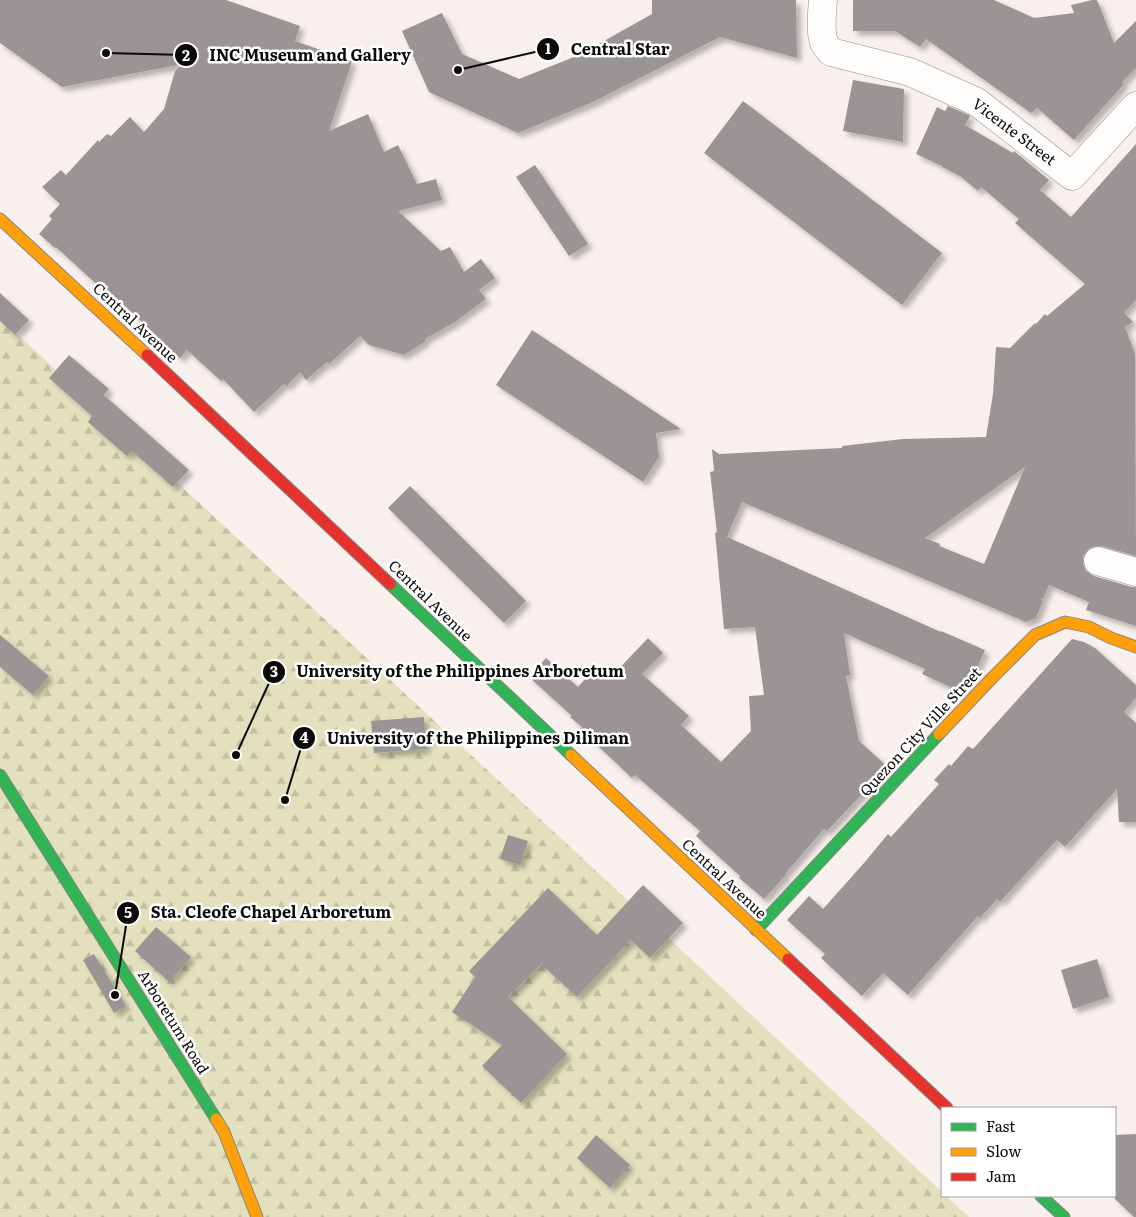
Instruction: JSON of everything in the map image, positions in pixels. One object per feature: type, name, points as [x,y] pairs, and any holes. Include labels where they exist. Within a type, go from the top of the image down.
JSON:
[{"type":"main road","name":"Central Avenue","points":[[0,219],[247,448],[756,930],[946,1107]]},
{"type":"main road","name":"Quezon City Ville Street","points":[[756,930],[987,683],[1035,635],[1065,622],[1089,627],[1111,638],[1136,647]]},
{"type":"main road","name":"Arboretum Road","points":[[0,775],[224,1132],[257,1217]]},
{"type":"main road","points":[[1042,1197],[1064,1217]]},
{"type":"street","name":"Vicente Street","points":[[823,0],[822,35],[827,48],[832,52],[910,72],[977,102],[1072,176],[1136,106]]},
{"type":"street","points":[[1098,561],[1136,572]]},
{"type":"green space","points":[[0,318],[941,1191],[941,1197],[947,1197],[969,1217],[0,1217]]},
{"type":"building","points":[[0,0],[226,0],[300,26],[295,41],[352,61],[329,131],[368,114],[384,152],[398,145],[417,184],[436,179],[442,200],[398,211],[441,251],[450,247],[464,272],[481,259],[495,278],[479,290],[486,299],[455,322],[425,339],[426,341],[404,355],[369,345],[360,336],[329,364],[327,362],[306,380],[300,372],[287,386],[284,384],[254,412],[223,379],[221,381],[187,350],[180,358],[108,290],[105,292],[39,234],[52,219],[49,216],[60,204],[42,187],[61,170],[66,175],[98,140],[99,142],[107,134],[111,136],[130,117],[144,132],[164,109],[175,71],[183,64],[62,87],[0,43]]},
{"type":"building","points":[[652,0],[796,0],[797,58],[720,37],[593,102],[518,133],[429,92],[402,31],[442,13],[462,54],[519,79],[579,55],[652,14]]},
{"type":"building","points":[[853,0],[994,0],[1034,18],[1074,13],[1071,5],[1097,0],[1114,43],[1136,21],[1136,68],[1074,140],[1037,108],[1031,113],[926,39],[920,47],[895,31],[853,31]]},
{"type":"building","points":[[853,80],[904,89],[903,142],[843,131]]},
{"type":"building","points":[[743,101],[942,253],[902,305],[704,153]]},
{"type":"building","points":[[948,106],[969,115],[965,125],[1013,153],[1014,151],[1049,180],[1040,190],[1071,217],[1136,144],[1136,300],[1124,313],[1133,322],[1125,327],[1135,354],[1136,556],[1102,546],[1095,546],[1087,550],[1083,557],[1083,564],[1086,571],[1094,576],[1136,587],[1136,626],[1086,610],[1089,602],[1049,585],[1043,599],[1040,598],[1043,601],[1036,618],[1026,622],[742,502],[727,537],[985,650],[975,673],[959,691],[922,674],[925,669],[844,633],[850,675],[846,676],[859,741],[888,767],[827,831],[824,829],[764,899],[739,878],[740,876],[696,836],[700,831],[635,775],[632,778],[580,729],[582,727],[570,717],[572,716],[529,677],[546,658],[578,687],[597,665],[611,677],[648,638],[663,653],[642,674],[689,716],[681,725],[721,762],[751,731],[749,696],[764,695],[755,627],[724,629],[715,532],[717,533],[710,472],[714,471],[712,449],[719,454],[842,448],[842,446],[903,439],[986,437],[993,394],[996,347],[1010,348],[1045,314],[1047,316],[1085,284],[1015,223],[1019,219],[981,187],[978,191],[960,176],[916,154],[937,107],[945,111]],"holes":[[[1025,467],[984,564],[939,546],[940,544],[925,538]]]},
{"type":"building","points":[[535,165],[588,244],[569,256],[516,177]]},
{"type":"building","points":[[0,293],[29,320],[15,335],[0,321]]},
{"type":"building","points":[[532,330],[681,429],[656,433],[659,457],[643,482],[496,385]]},
{"type":"building","points":[[69,355],[109,389],[104,395],[189,470],[173,487],[132,451],[127,456],[88,422],[92,416],[49,378]]},
{"type":"building","points":[[410,486],[526,601],[504,623],[388,508]]},
{"type":"building","points":[[0,635],[49,676],[33,695],[0,667]]},
{"type":"building","points":[[1072,639],[1084,642],[1095,648],[1136,685],[1136,698],[1124,712],[1136,723],[1136,822],[1119,822],[1117,789],[1065,847],[1057,840],[1000,902],[997,899],[980,918],[978,916],[908,995],[883,973],[862,996],[821,958],[825,954],[787,920],[809,896],[823,909],[888,834],[891,837],[939,784],[934,780],[949,764],[951,766],[968,746],[973,749]]},
{"type":"building","points":[[424,717],[426,749],[374,753],[371,721]]},
{"type":"building","points":[[508,835],[528,841],[520,865],[500,859]]},
{"type":"building","points":[[643,885],[683,923],[650,958],[631,940],[577,997],[541,964],[508,997],[567,1054],[521,1103],[482,1066],[502,1045],[452,1012],[475,977],[469,971],[548,888],[597,935]]},
{"type":"building","points":[[156,927],[191,957],[169,982],[135,951]]},
{"type":"building","points":[[94,954],[126,1006],[114,1013],[83,960]]},
{"type":"building","points":[[1097,959],[1109,997],[1073,1009],[1061,970]]},
{"type":"building","points":[[1136,1134],[1136,1217],[1115,1199],[1116,1135]]},
{"type":"building","points":[[596,1135],[630,1165],[610,1188],[577,1158]]},
{"type":"traffic: fast","points":[[390,584],[571,755]]},
{"type":"traffic: fast","points":[[756,930],[939,734]]},
{"type":"traffic: fast","points":[[0,775],[216,1119]]},
{"type":"traffic: fast","points":[[1042,1197],[1064,1217]]},
{"type":"traffic: slow","points":[[0,219],[147,355]]},
{"type":"traffic: slow","points":[[939,734],[1035,635],[1065,622],[1089,627],[1111,638],[1136,647]]},
{"type":"traffic: slow","points":[[571,755],[788,959]]},
{"type":"traffic: slow","points":[[216,1119],[224,1132],[257,1217]]},
{"type":"traffic: jam","points":[[147,355],[390,584]]},
{"type":"traffic: jam","points":[[788,959],[946,1107]]},
{"type":"place","name":"INC Museum and Gallery","points":[[106,53]]},
{"type":"place","name":"Central Star","points":[[458,70]]},
{"type":"place","name":"University of the Philippines Arboretum","points":[[236,755]]},
{"type":"place","name":"University of the Philippines Diliman","points":[[285,800]]},
{"type":"place","name":"Sta. Cleofe Chapel Arboretum","points":[[115,995]]}]
